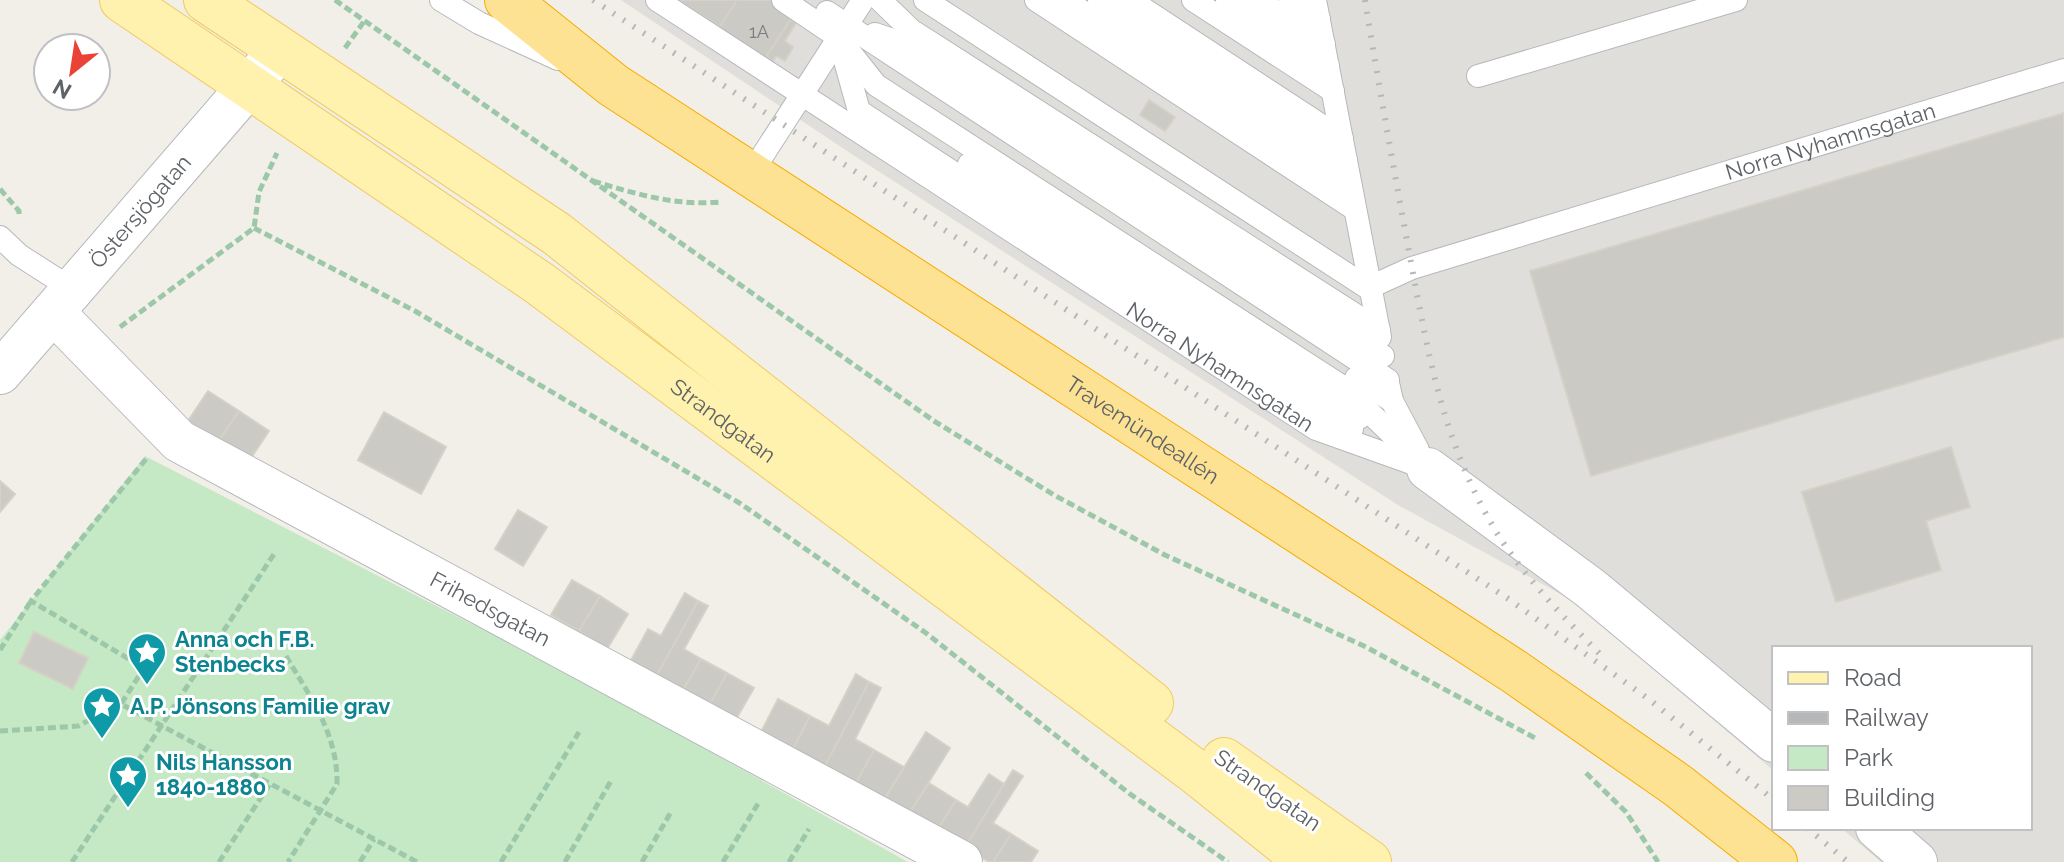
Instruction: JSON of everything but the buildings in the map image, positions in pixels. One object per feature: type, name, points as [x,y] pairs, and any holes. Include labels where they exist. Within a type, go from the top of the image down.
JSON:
[{"type":"highway","name":"Travemündeallén","points":[[507,0],[613,85],[1515,672],[1677,785],[1775,862]]},
{"type":"main road","name":"Strandgatan","points":[[122,0],[539,283],[1197,773],[1308,862]]},
{"type":"main road","name":"Strandgatan","points":[[206,0],[557,234],[1215,753],[1369,862]]},
{"type":"street","name":"Östersjögatan","points":[[0,373],[279,51]]},
{"type":"street","name":"Frihedsgatan","points":[[62,300],[90,350],[179,441],[961,862]]},
{"type":"street","name":"Norra Nyhamnsgatan","points":[[1428,469],[1590,588],[1772,739]]},
{"type":"street","points":[[1879,830],[1916,862]]},
{"type":"lane","points":[[441,0],[479,23],[613,85]]},
{"type":"lane","name":"Norra Nyhamnsgatan","points":[[657,0],[1316,429],[1428,469]]},
{"type":"lane","points":[[783,0],[842,30],[897,52],[1374,309]]},
{"type":"lane","points":[[809,0],[842,30],[897,52],[1374,309]]},
{"type":"lane","points":[[750,175],[799,94],[863,0]]},
{"type":"lane","points":[[880,0],[897,52],[1324,415],[1428,469]]},
{"type":"lane","points":[[887,0],[897,52],[1343,387],[1428,469]]},
{"type":"lane","points":[[1036,0],[1352,198]]},
{"type":"lane","points":[[1065,0],[1352,198]]},
{"type":"lane","points":[[1099,0],[1342,139]]},
{"type":"lane","points":[[1130,0],[1342,139]]},
{"type":"lane","points":[[1158,0],[1342,139]]},
{"type":"lane","points":[[1193,0],[1333,91]]},
{"type":"lane","points":[[1227,0],[1326,55]]},
{"type":"lane","points":[[1258,0],[1326,55]]},
{"type":"lane","points":[[1290,0],[1317,10],[1390,390],[1428,469]]},
{"type":"lane","points":[[1478,76],[1736,0]]},
{"type":"lane","points":[[842,30],[897,52],[1383,356]]},
{"type":"lane","points":[[897,52],[1390,390]]},
{"type":"lane","name":"Norra Nyhamnsgatan","points":[[1374,309],[1412,268],[2064,70]]},
{"type":"lane","points":[[0,237],[62,300]]},
{"type":"path","points":[[335,0],[934,421],[1054,495],[1165,555],[1364,646],[1545,744]]},
{"type":"path","points":[[588,180],[657,200],[690,205],[722,202],[750,175]]},
{"type":"path","points":[[90,350],[254,228],[415,311],[741,504],[926,633],[1130,794],[1228,862]]},
{"type":"path","points":[[0,650],[31,601],[169,431]]},
{"type":"path","points":[[72,862],[274,554]]},
{"type":"path","points":[[0,731],[78,726],[121,704],[144,668],[31,601]]},
{"type":"path","points":[[286,656],[334,742],[337,784],[288,862]]},
{"type":"path","points":[[121,704],[417,862]]},
{"type":"path","points":[[501,862],[579,732]]},
{"type":"path","points":[[1583,770],[1626,812],[1658,862]]},
{"type":"path","points":[[565,862],[612,779]]},
{"type":"path","points":[[219,862],[271,782]]},
{"type":"path","points":[[723,862],[759,802]]},
{"type":"path","points":[[642,862],[671,812]]},
{"type":"path","points":[[789,862],[809,829]]},
{"type":"path","points":[[360,862],[374,839]]},
{"type":"shaded area","points":[[621,0],[2064,0],[2064,862],[1881,862],[1843,830],[2032,830],[2032,646],[1772,646],[1772,769],[1573,601],[1398,505],[850,153]]},
{"type":"green space","points":[[145,456],[592,686],[908,862],[0,862],[0,640]]},
{"type":"railway","points":[[593,0],[1507,598],[1650,700],[1772,798]]},
{"type":"railway","points":[[1365,0],[1424,331],[1452,436],[1465,470],[1500,538],[1536,585],[1603,657]]},
{"type":"railway","points":[[1809,830],[1848,862]]},
{"type":"place","name":"Anna och F.B. Stenbecks","points":[[147,686]]},
{"type":"place","name":"A.P. Jönsons Familie grav","points":[[102,740]]},
{"type":"place","name":"Nils Hansson 1840-1880","points":[[128,809]]}]
